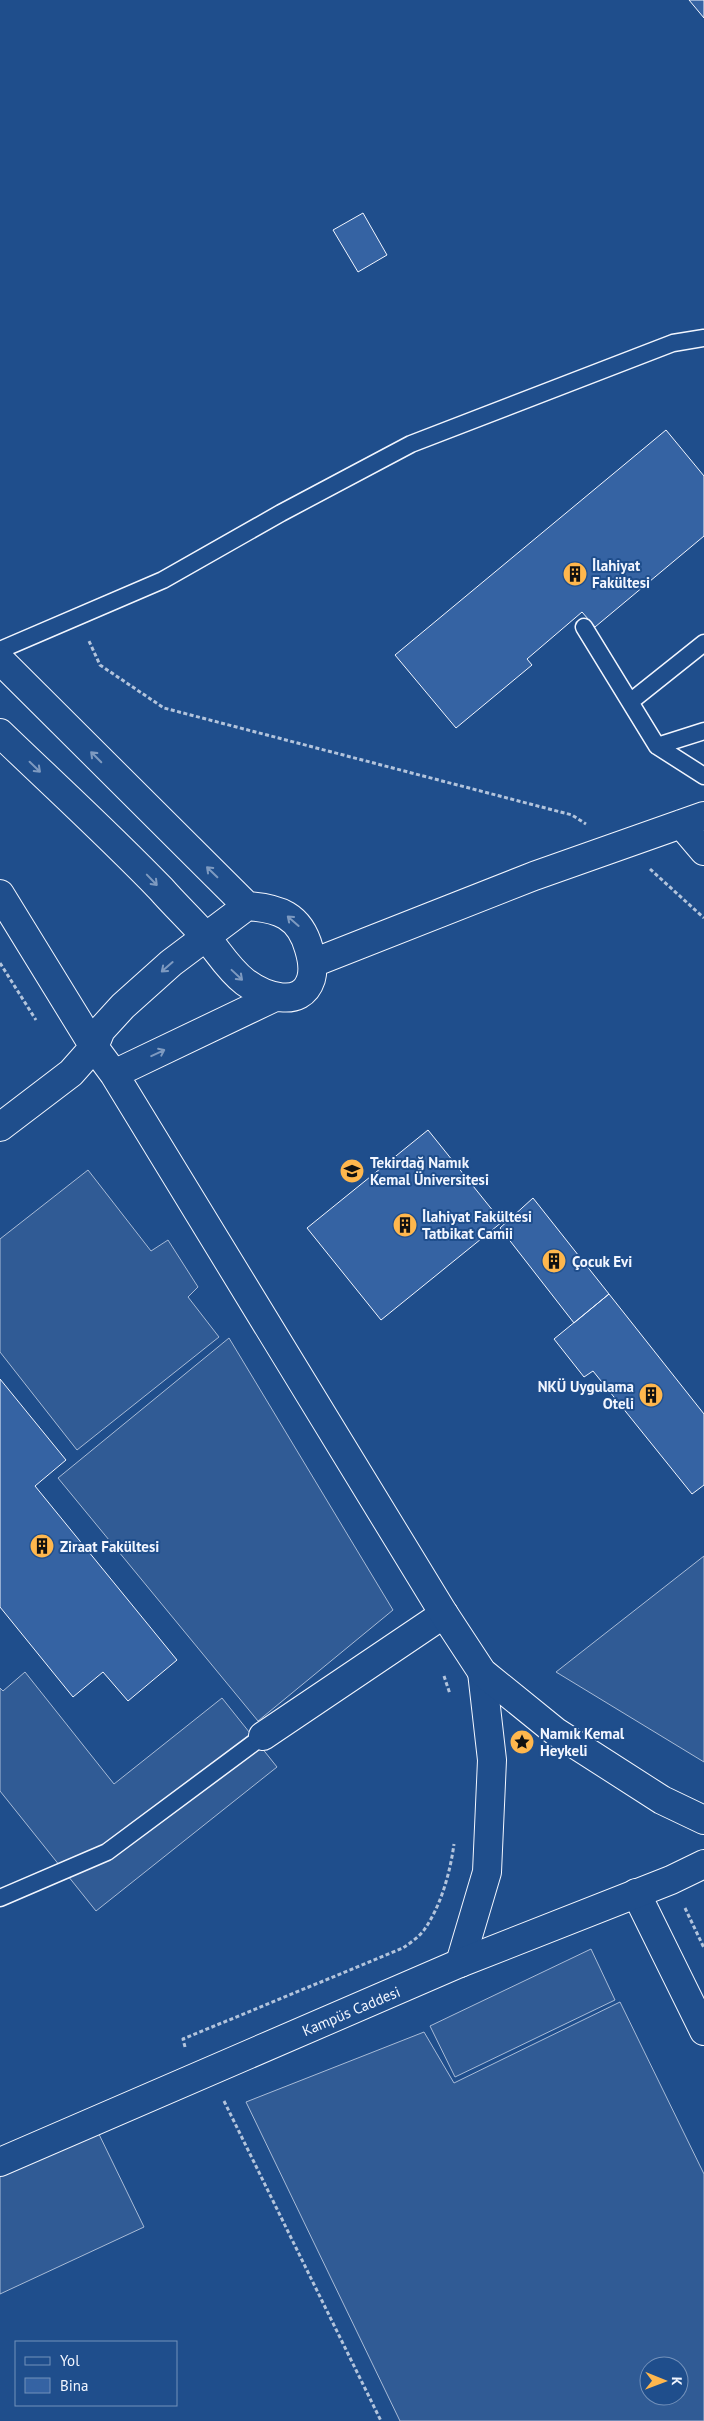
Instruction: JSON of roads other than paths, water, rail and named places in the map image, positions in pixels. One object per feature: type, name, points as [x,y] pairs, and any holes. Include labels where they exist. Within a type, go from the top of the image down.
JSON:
[{"type":"street","points":[[0,660],[247,906],[268,908],[285,914],[298,925],[307,940],[313,964],[311,979],[302,994],[289,998],[274,997],[244,982],[227,965],[206,937],[147,875],[0,733]]},
{"type":"street","points":[[313,964],[534,876],[693,820],[704,851]]},
{"type":"street","points":[[0,894],[94,1047],[114,1074],[444,1614],[482,1672],[556,1732],[662,1800],[704,1820]]},
{"type":"street","points":[[0,1127],[71,1073],[94,1047],[101,1030],[123,1006],[171,963],[247,906]]},
{"type":"street","points":[[114,1074],[274,997]]},
{"type":"street","points":[[263,1736],[444,1614]]},
{"type":"street","points":[[460,1963],[487,1872],[492,1760],[482,1672]]},
{"type":"street","name":"Kampüs Caddesi","points":[[0,2162],[460,1963],[671,1880],[704,1864]]},
{"type":"street","points":[[636,1893],[704,2031]]},
{"type":"lane","points":[[0,650],[162,580],[281,513],[411,444],[673,342],[704,338]]},
{"type":"lane","points":[[584,627],[657,746],[704,776]]},
{"type":"lane","points":[[630,702],[704,643]]},
{"type":"lane","points":[[657,746],[704,731]]},
{"type":"lane","points":[[0,1898],[107,1852],[263,1736]]},
{"type":"place","name":"İlahiyat Fakültesi","points":[[575,574]]},
{"type":"place","name":"Tekirdağ Namık Kemal Üniversitesi","points":[[352,1171]]},
{"type":"place","name":"İlahiyat Fakültesi Tatbikat Camii","points":[[405,1225]]},
{"type":"place","name":"Çocuk Evi","points":[[554,1261]]},
{"type":"place","name":"NKÜ Uygulama Oteli","points":[[651,1395]]},
{"type":"place","name":"Ziraat Fakültesi","points":[[42,1546]]},
{"type":"place","name":"Namık Kemal Heykeli","points":[[522,1742]]}]
